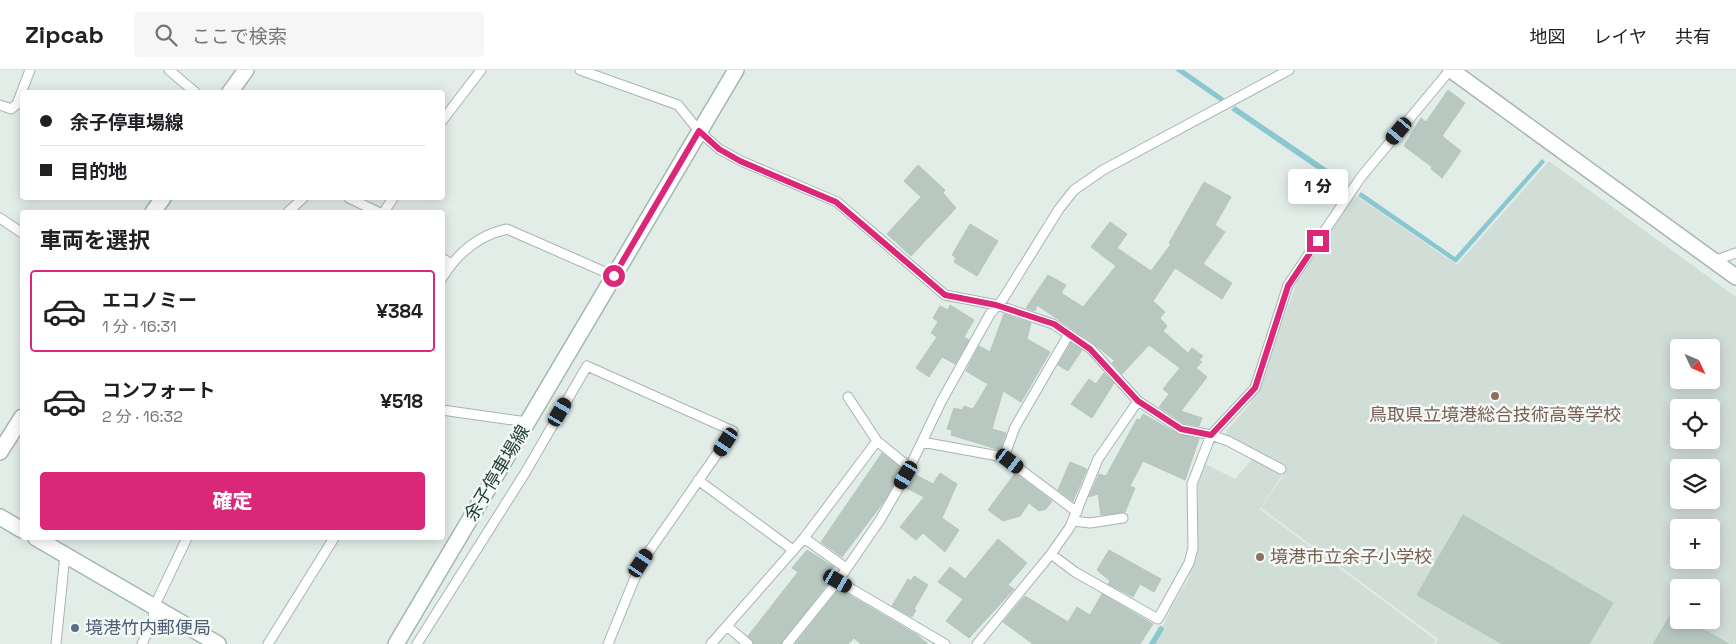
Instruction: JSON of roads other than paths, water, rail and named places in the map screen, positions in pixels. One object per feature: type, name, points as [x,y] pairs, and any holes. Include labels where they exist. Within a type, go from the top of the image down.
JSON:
[{"type":"street","points":[[231,90],[246,70]]},
{"type":"street","name":"余子停車場線","points":[[396,644],[736,70]]},
{"type":"street","points":[[1451,70],[1736,277]]},
{"type":"street","points":[[0,452],[20,420]]},
{"type":"street","points":[[0,517],[20,529]]},
{"type":"street","points":[[54,542],[65,555],[218,644]]},
{"type":"lane","points":[[22,90],[30,70]]},
{"type":"lane","points":[[169,70],[193,90]]},
{"type":"lane","points":[[445,117],[481,70]]},
{"type":"lane","points":[[580,70],[678,105],[699,131],[719,149],[740,161],[836,202],[945,295],[996,305],[1054,324],[1090,349],[1138,401],[1181,429],[1211,435],[1281,469]]},
{"type":"lane","points":[[787,644],[838,581],[880,520],[910,468],[941,402],[996,305],[1003,299],[1059,209],[1074,190],[1103,170],[1289,70]]},
{"type":"lane","points":[[1051,554],[1075,572],[1158,619],[1188,563],[1193,535],[1192,484],[1211,435],[1255,388],[1288,286],[1361,177],[1451,70]]},
{"type":"lane","points":[[0,105],[11,109],[17,104],[20,96]]},
{"type":"lane","points":[[290,210],[301,200]]},
{"type":"lane","points":[[353,200],[374,210]]},
{"type":"lane","points":[[0,218],[20,232]]},
{"type":"lane","points":[[445,273],[451,264],[486,236],[507,229],[614,276]]},
{"type":"lane","points":[[1713,261],[1736,253]]},
{"type":"lane","points":[[445,260],[451,264]]},
{"type":"lane","points":[[1004,457],[1015,426],[1069,334]]},
{"type":"lane","points":[[418,644],[525,473],[587,366],[612,379],[733,431],[641,563],[608,644]]},
{"type":"lane","points":[[848,397],[878,441],[910,468]]},
{"type":"lane","points":[[977,644],[1051,554],[1075,517],[1098,459],[1138,401]]},
{"type":"lane","points":[[445,410],[527,422]]},
{"type":"lane","points":[[711,644],[804,538],[878,441]]},
{"type":"lane","points":[[922,442],[1004,457],[1075,517],[1090,523],[1123,518]]},
{"type":"lane","points":[[698,480],[793,550]]},
{"type":"lane","points":[[804,538],[846,568]]},
{"type":"lane","points":[[142,644],[153,619],[154,607],[186,540]]},
{"type":"lane","points":[[268,644],[333,540]]},
{"type":"lane","points":[[56,644],[65,555]]},
{"type":"lane","points":[[838,581],[945,644]]},
{"type":"lane","points":[[727,626],[748,644]]},
{"type":"water","points":[[1175,70],[1184,70],[1224,98],[1221,102]]},
{"type":"water","points":[[1235,106],[1345,181],[1342,186],[1231,110]]},
{"type":"water","points":[[1542,159],[1545,162],[1456,263],[1358,196],[1361,192],[1455,257]]},
{"type":"waterway","points":[[1152,644],[1161,629]]},
{"type":"place","name":"鳥取県立境港総合技術高等学校","points":[[1495,396]]},
{"type":"place","name":"境港市立余子小学校","points":[[1260,557]]},
{"type":"place","name":"境港竹内郵便局","points":[[75,628]]}]
